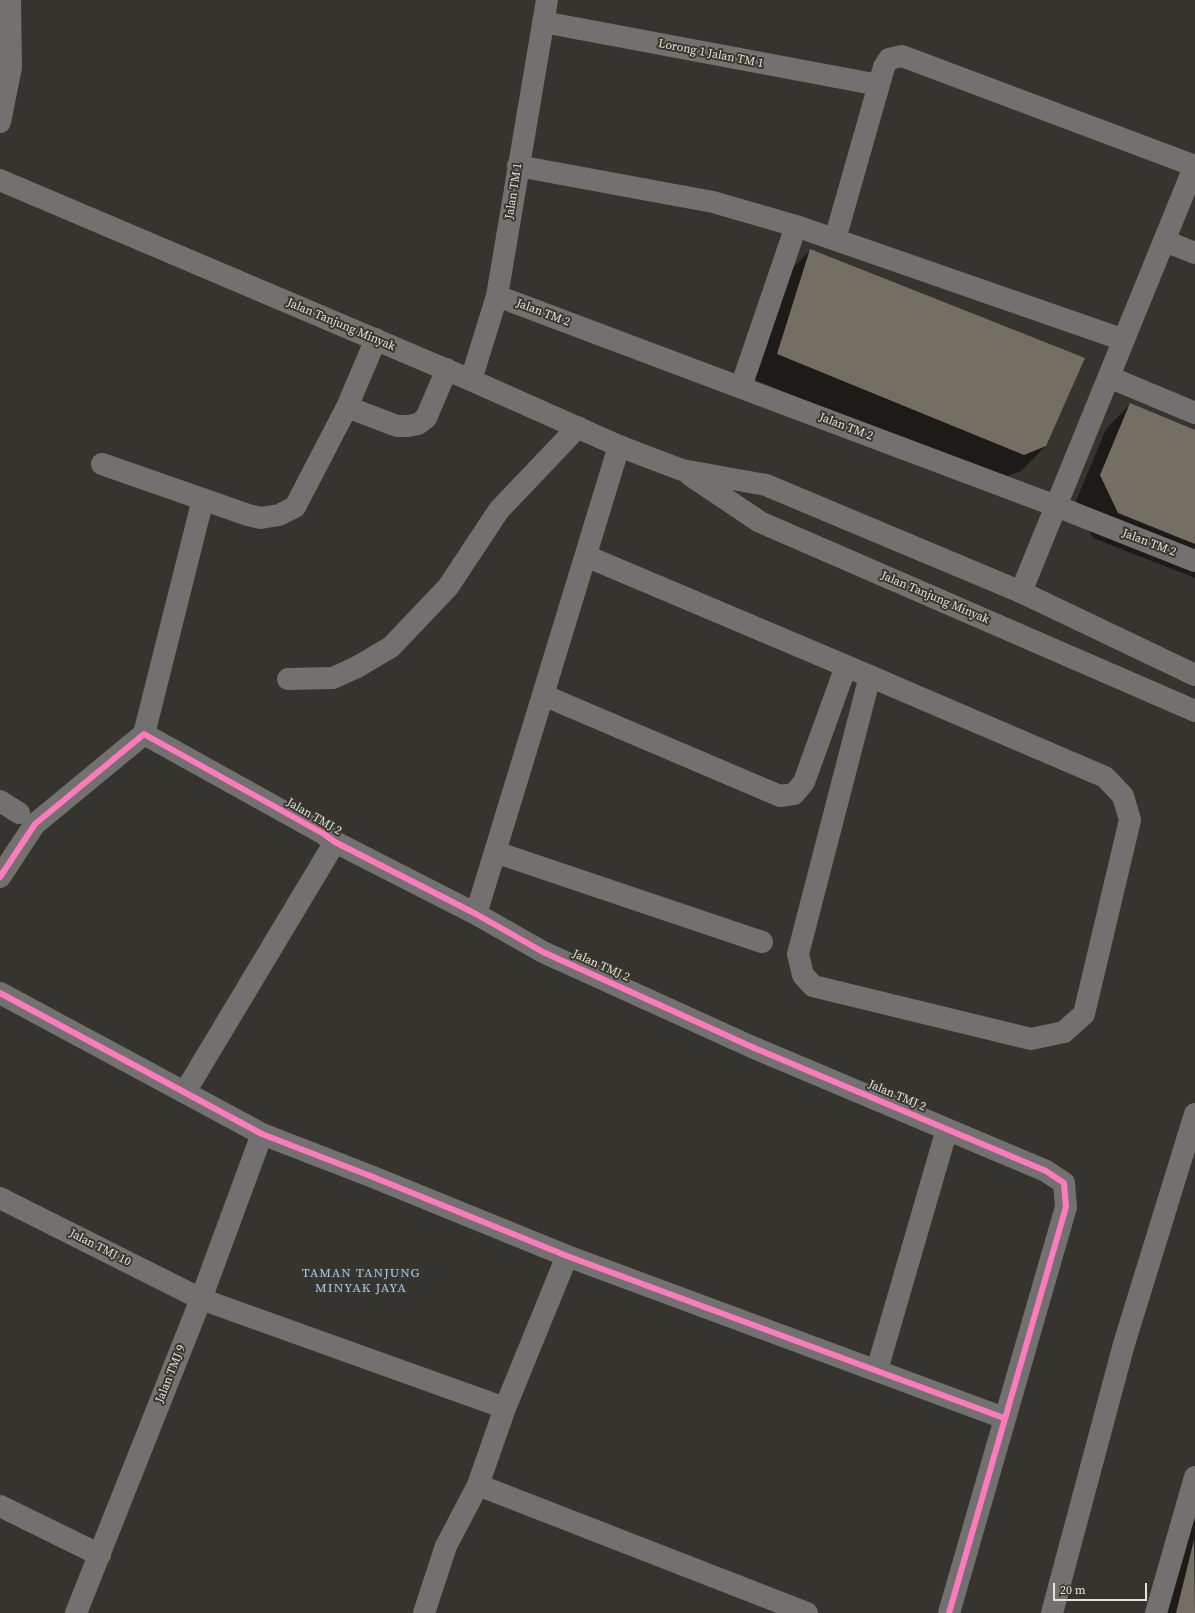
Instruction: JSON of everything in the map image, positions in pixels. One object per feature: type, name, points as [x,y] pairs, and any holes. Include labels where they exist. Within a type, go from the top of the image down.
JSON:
[{"type":"main road","name":"Jalan Tanjung Minyak","points":[[0,180],[448,369],[619,446],[682,470],[766,485],[1021,592],[1195,675]]},
{"type":"main road","name":"Jalan Tanjung Minyak","points":[[682,470],[760,522],[1195,711]]},
{"type":"street","points":[[0,122],[11,67],[10,0]]},
{"type":"street","name":"Jalan TM 1","points":[[472,380],[497,296],[547,0]]},
{"type":"street","name":"Lorong 1 Jalan TM 1","points":[[543,22],[879,85]]},
{"type":"street","points":[[835,239],[884,67],[889,59],[902,56],[1195,166],[1021,592]]},
{"type":"street","points":[[518,166],[713,202],[835,239],[1124,340]]},
{"type":"street","points":[[741,388],[796,226]]},
{"type":"street","points":[[1165,241],[1195,253]]},
{"type":"street","name":"Jalan TM 2","points":[[497,296],[1056,506],[1195,561]]},
{"type":"street","points":[[102,464],[248,515],[261,518],[279,515],[295,506],[347,407],[376,339]]},
{"type":"street","points":[[347,407],[397,426],[418,424],[426,418],[448,369]]},
{"type":"street","points":[[1109,377],[1195,413]]},
{"type":"street","points":[[288,679],[334,678],[357,667],[391,647],[448,587],[499,510],[578,427]]},
{"type":"street","points":[[476,914],[619,446]]},
{"type":"street","points":[[0,877],[35,824],[144,734],[203,499]]},
{"type":"street","points":[[586,556],[870,676],[1105,778],[1123,796],[1130,820],[1084,1014],[1064,1032],[1031,1039],[813,986],[803,975],[798,954],[870,676]]},
{"type":"street","points":[[543,696],[780,796],[794,794],[804,782],[846,666]]},
{"type":"street","name":"Jalan TMJ 2","points":[[144,734],[324,834],[334,842],[476,914],[543,952],[752,1047],[1046,1171],[1064,1183],[1066,1207],[1004,1418]]},
{"type":"street","points":[[0,801],[19,813]]},
{"type":"street","points":[[185,1092],[334,842]]},
{"type":"street","points":[[495,852],[762,942]]},
{"type":"street","points":[[0,993],[262,1134],[374,1177],[567,1256],[1004,1418],[949,1613]]},
{"type":"street","points":[[1052,1613],[1124,1344],[1195,1114]]},
{"type":"street","points":[[877,1370],[947,1129]]},
{"type":"street","name":"Jalan TMJ 9","points":[[76,1613],[201,1299],[262,1134]]},
{"type":"street","name":"Jalan TMJ 10","points":[[0,1198],[201,1299],[505,1408]]},
{"type":"street","points":[[424,1613],[446,1546],[478,1485],[505,1408],[567,1256]]},
{"type":"street","points":[[1156,1613],[1195,1477]]},
{"type":"street","points":[[478,1485],[807,1613]]},
{"type":"street","points":[[0,1506],[100,1555]]},
{"type":"building","points":[[810,249],[1085,358],[1046,446],[1024,455],[777,354]]},
{"type":"building","points":[[1130,403],[1195,430],[1195,544],[1118,513],[1100,475]]},
{"type":"building","points":[[1194,1540],[1195,1613],[1176,1613]]},
{"type":"cycle path","points":[[0,877],[35,824],[144,734],[324,834],[335,842],[476,914],[543,952],[752,1047],[1046,1171],[1064,1183],[1066,1207],[949,1613]]},
{"type":"cycle path","points":[[0,993],[262,1134],[373,1177],[567,1256],[1004,1418]]},
{"type":"district","name":"TAMAN TANJUNG MINYAK JAYA","points":[[361,1282]]}]
